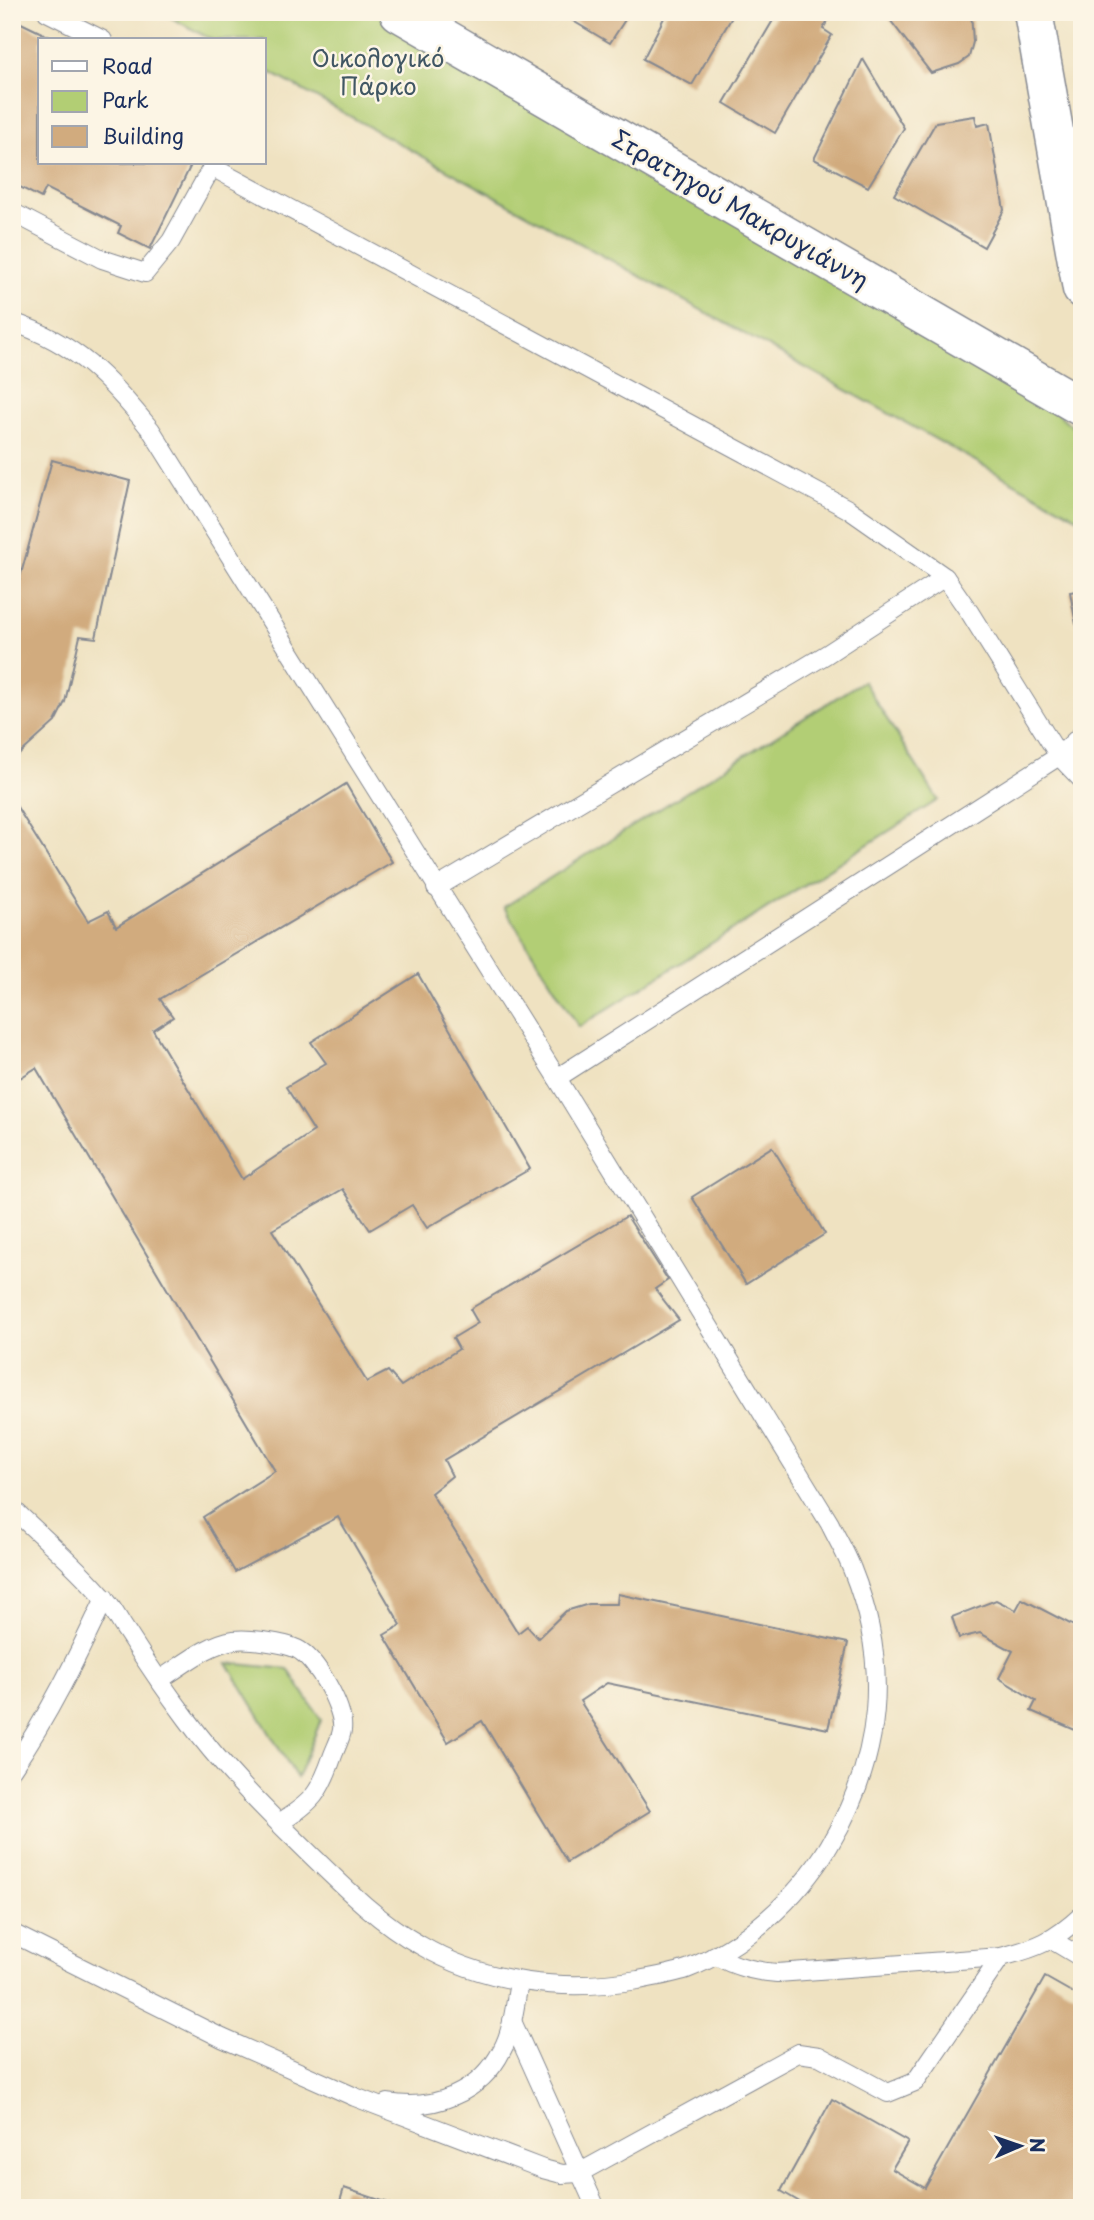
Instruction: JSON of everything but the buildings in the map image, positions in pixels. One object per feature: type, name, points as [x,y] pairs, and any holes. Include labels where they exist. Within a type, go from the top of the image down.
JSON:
[{"type":"street","name":"Στρατηγού Μακρυγιάννη","points":[[399,12],[1082,407]]},
{"type":"street","points":[[1033,12],[1082,289]]},
{"type":"lane","points":[[47,12],[99,38]]},
{"type":"lane","points":[[12,212],[102,259],[145,273],[171,241],[212,165],[848,509],[945,577],[1059,756],[1082,780]]},
{"type":"lane","points":[[12,321],[35,329],[67,346],[98,370],[151,430],[557,1079],[830,1524],[852,1568],[873,1647],[875,1716],[870,1750],[856,1793],[814,1871],[743,1939],[685,1969],[608,1985],[568,1986],[519,1982],[448,1961],[384,1920],[339,1881],[232,1776],[159,1680],[105,1598],[12,1508]]},
{"type":"lane","points":[[436,888],[815,661],[945,577]]},
{"type":"lane","points":[[557,1079],[1059,756],[1082,734]]},
{"type":"lane","points":[[12,1769],[34,1737],[70,1672],[105,1598]]},
{"type":"lane","points":[[159,1680],[209,1648],[236,1639],[286,1645],[299,1649],[311,1660],[338,1703],[342,1716],[342,1731],[324,1780],[315,1795],[304,1808],[279,1824]]},
{"type":"lane","points":[[715,1955],[732,1965],[754,1971],[778,1973],[1001,1957],[1052,1940],[1082,1915]]},
{"type":"lane","points":[[12,1933],[222,2038],[355,2097],[562,2174],[579,2173],[798,2053],[819,2056],[888,2093],[915,2082],[1001,1957]]},
{"type":"lane","points":[[1052,1940],[1082,1958]]},
{"type":"lane","points":[[355,2097],[403,2106],[441,2101],[463,2092],[484,2076],[502,2051],[512,2021],[519,1982]]},
{"type":"lane","points":[[512,2021],[596,2208]]},
{"type":"green space","name":"Οικολογικό Πάρκο","points":[[161,12],[376,12],[1048,404],[1077,431],[1082,447],[1082,520],[266,70],[266,38],[208,38]]},
{"type":"green space","points":[[863,681],[938,800],[579,1027],[504,907]]},
{"type":"green space","points":[[227,1663],[288,1669],[321,1720],[297,1778]]}]
